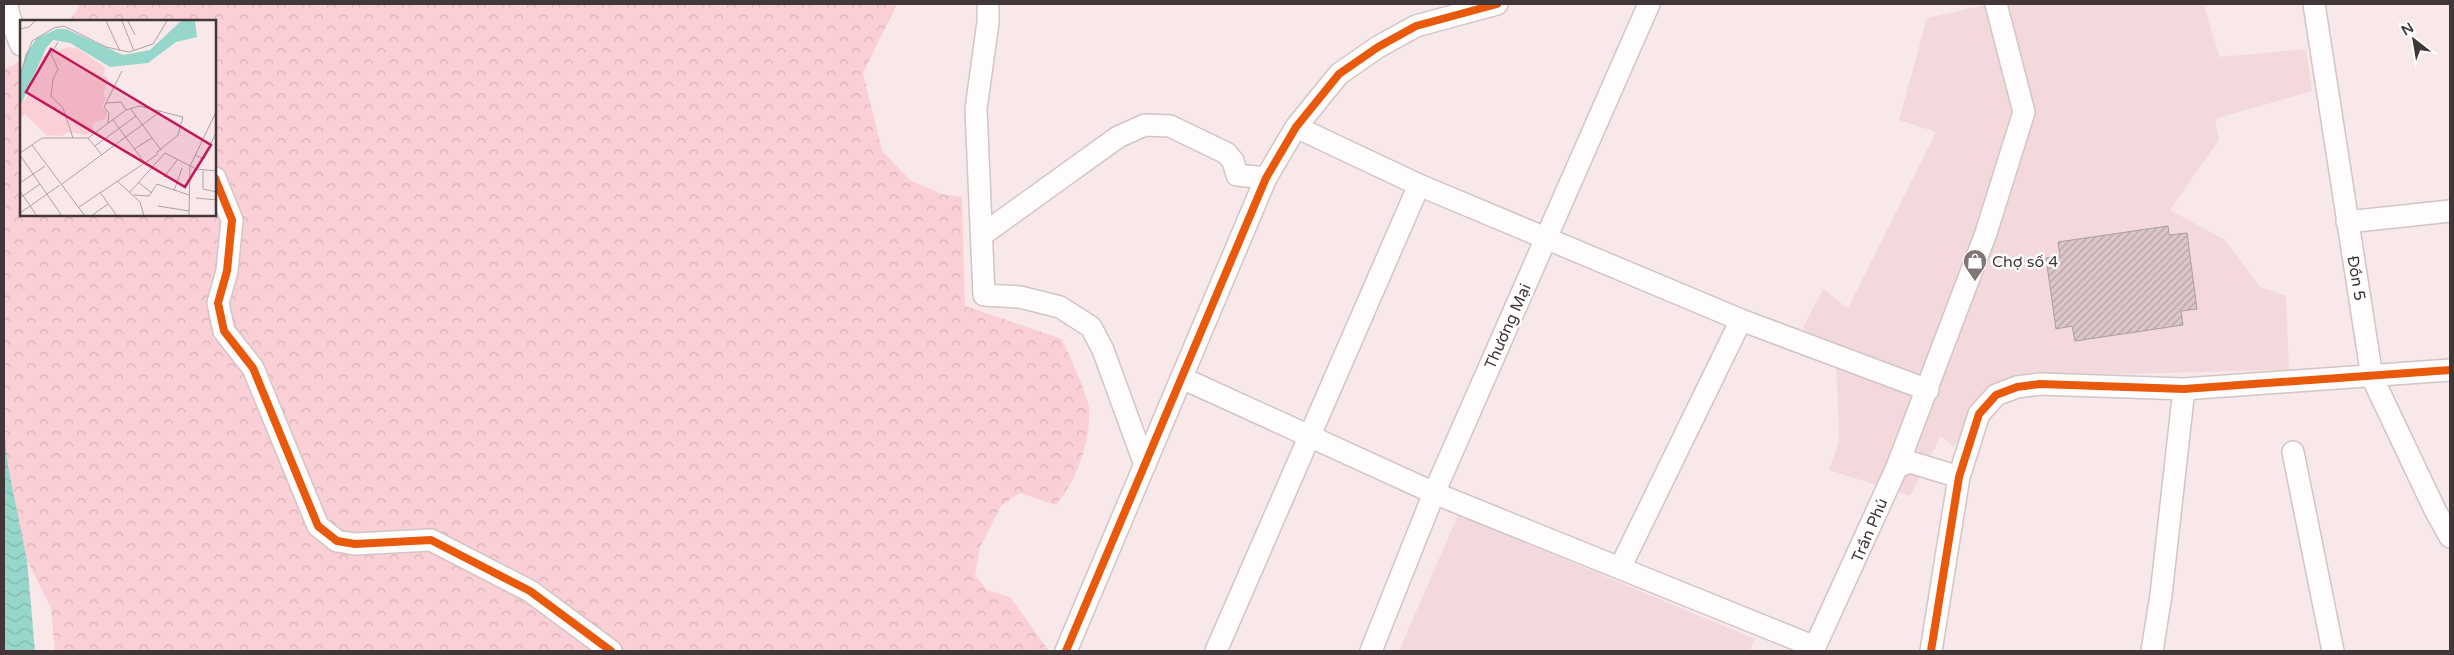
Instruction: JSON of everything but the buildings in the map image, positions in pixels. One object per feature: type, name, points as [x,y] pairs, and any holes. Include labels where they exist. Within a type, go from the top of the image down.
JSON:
[{"type":"street","points":[[7,4],[9,16],[20,43]]},
{"type":"street","points":[[988,4],[988,22],[976,109],[984,295],[1020,297],[1060,307],[1091,327],[1103,350],[1145,465]]},
{"type":"street","name":"Thương Mại","points":[[1371,651],[1434,493],[1649,4]]},
{"type":"street","name":"Trần Phú","points":[[1814,649],[1897,467],[1928,390],[1986,233],[2024,112],[1996,4]]},
{"type":"street","name":"Đồn 5","points":[[2314,4],[2372,378],[2434,510],[2450,537]]},
{"type":"street","points":[[1066,651],[1266,178],[1296,127],[1339,74],[1378,48],[1416,26],[1487,5]]},
{"type":"street","points":[[982,235],[1118,137],[1145,125],[1170,126],[1226,153],[1233,161],[1237,176],[1266,178]]},
{"type":"street","points":[[1296,127],[1419,185],[1740,320],[1928,390]]},
{"type":"street","points":[[216,180],[232,220],[227,271],[218,303],[224,331],[253,368],[318,526],[337,540],[355,544],[431,540],[530,591],[612,651]]},
{"type":"street","points":[[1216,651],[1419,185]]},
{"type":"street","points":[[2347,222],[2450,211]]},
{"type":"street","points":[[1620,568],[1740,320]]},
{"type":"street","points":[[1931,651],[1959,477],[1979,414],[1996,395],[2017,387],[2040,384],[2184,389],[2372,378],[2450,370]]},
{"type":"street","points":[[1182,378],[1434,493],[1814,649]]},
{"type":"street","points":[[2152,651],[2161,595],[2184,389]]},
{"type":"street","points":[[2293,452],[2333,651]]},
{"type":"street","points":[[1897,467],[1910,462],[1959,477]]},
{"type":"shaded area","points":[[1990,4],[2203,4],[2220,57],[2306,49],[2312,91],[2215,119],[2219,140],[2170,210],[2225,240],[2260,287],[2286,296],[2289,370],[2042,376],[1989,392],[1954,447],[1941,436],[1910,496],[1829,470],[1839,441],[1836,357],[1803,328],[1823,289],[1848,308],[1936,132],[1899,120],[1927,18]]},
{"type":"shaded area","points":[[1458,515],[1755,639],[1750,651],[1399,651]]},
{"type":"green space","points":[[81,4],[897,4],[863,73],[882,151],[910,180],[941,194],[962,197],[965,306],[1062,339],[1088,402],[1089,421],[1085,447],[1076,472],[1064,495],[1056,505],[1020,493],[1001,506],[980,547],[975,575],[987,590],[1010,597],[1049,651],[55,651],[51,608],[27,560],[8,467],[4,465],[4,68],[13,66],[20,60],[20,216],[216,216],[216,20],[70,20]]},
{"type":"water","points":[[4,429],[8,466],[27,560],[35,651],[4,651]]},
{"type":"cycle path","points":[[1066,651],[1266,178],[1296,127],[1339,74],[1378,47],[1416,26],[1497,4]]},
{"type":"cycle path","points":[[216,180],[232,220],[227,271],[218,303],[224,331],[253,368],[318,526],[337,541],[355,544],[431,540],[530,591],[611,651]]},
{"type":"cycle path","points":[[1931,651],[1959,477],[1979,414],[1996,395],[2017,387],[2040,384],[2184,389],[2450,370]]},
{"type":"place","name":"Chợ số 4","points":[[1975,282]]}]
